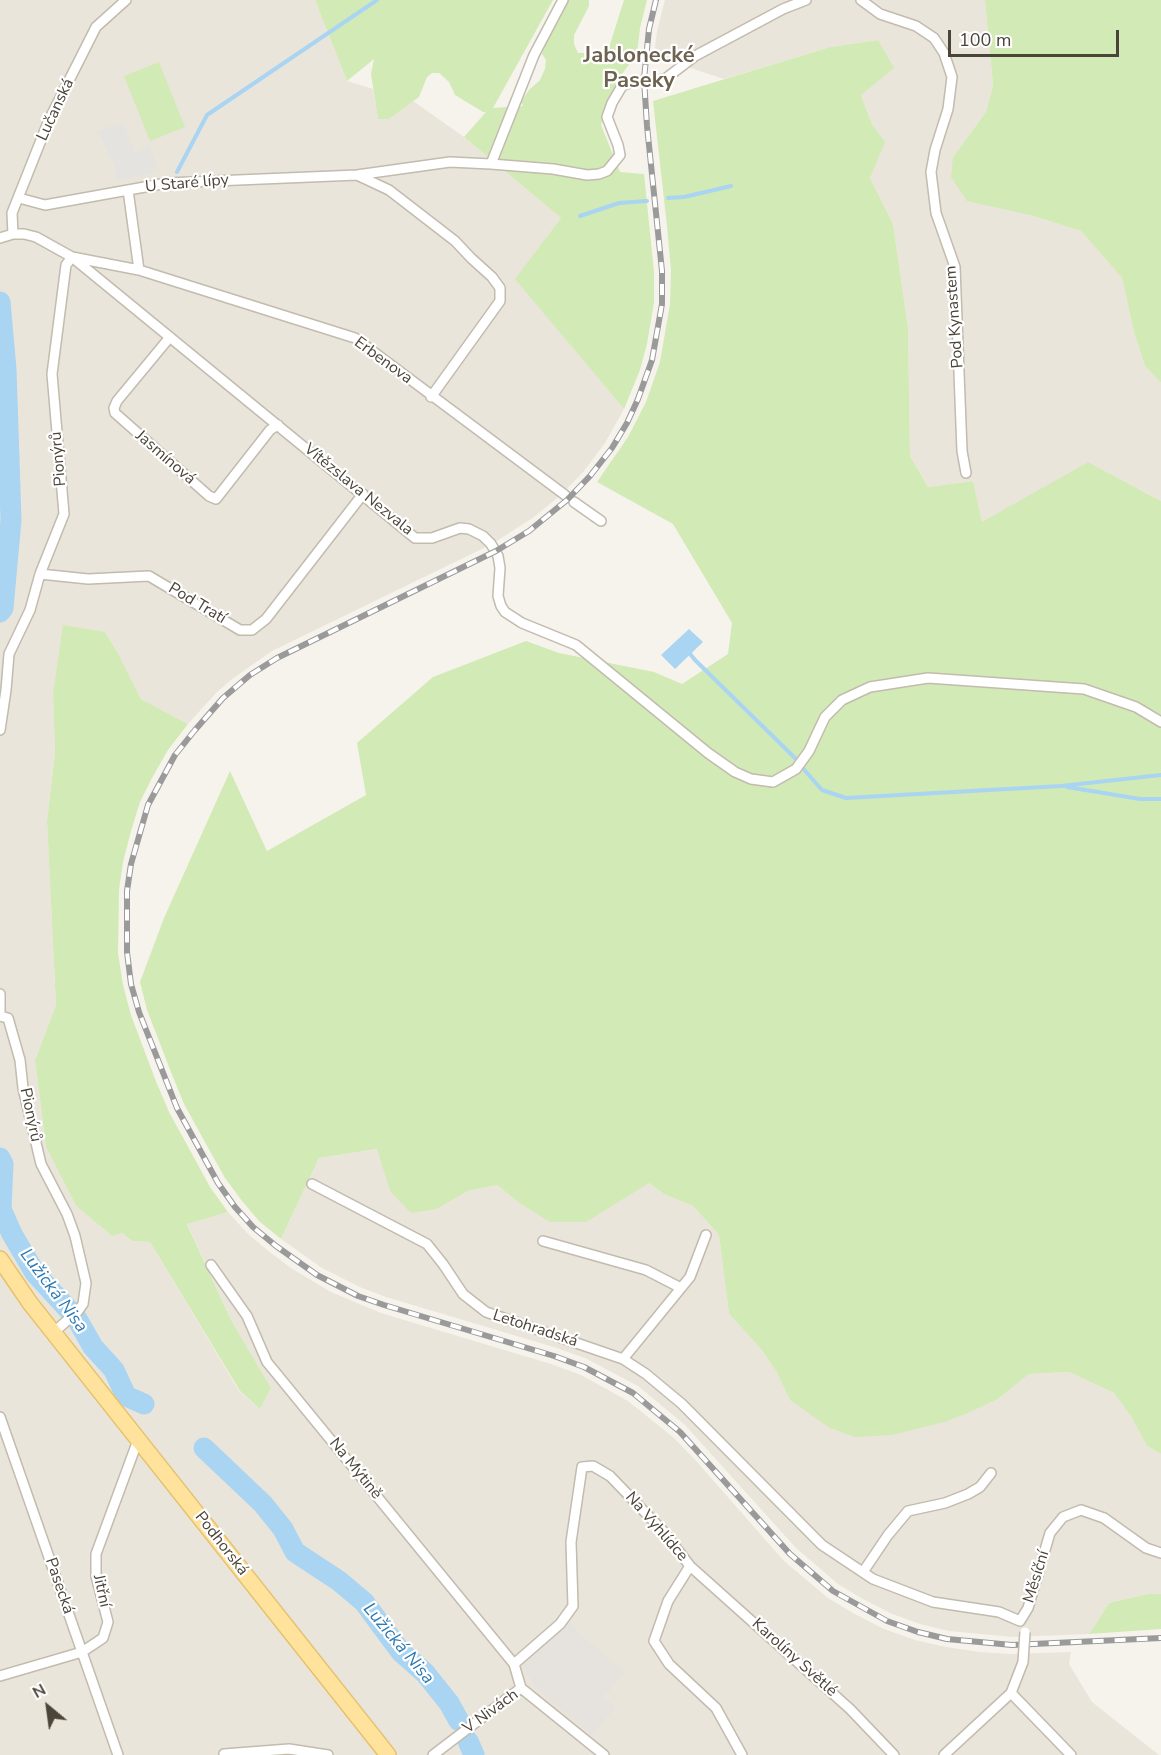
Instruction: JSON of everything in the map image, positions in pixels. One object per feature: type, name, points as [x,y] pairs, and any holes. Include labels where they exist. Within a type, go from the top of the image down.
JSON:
[{"type":"main road","name":"Podhorská","points":[[0,1259],[25,1296],[59,1328],[138,1440],[388,1755]]},
{"type":"street","name":"Lučanská","points":[[13,234],[12,213],[49,120],[96,27],[126,0]]},
{"type":"street","points":[[563,0],[534,55],[491,164],[586,175],[607,171],[620,155],[607,117],[622,86],[634,81],[665,79],[695,56],[783,9],[806,0]]},
{"type":"street","name":"Pod Kynastem","points":[[861,0],[880,14],[916,26],[934,38],[944,53],[952,77],[948,109],[935,150],[931,172],[936,213],[955,267],[962,451],[966,473]]},
{"type":"street","name":"U Staré lípy","points":[[19,198],[45,205],[167,183],[357,175],[450,162],[491,164]]},
{"type":"street","name":"U Staré lípy","points":[[357,175],[389,190],[455,241],[492,277],[500,288],[500,301],[431,397]]},
{"type":"street","points":[[128,190],[139,270]]},
{"type":"street","points":[[0,238],[13,234],[24,234],[36,237],[72,256]]},
{"type":"street","name":"Erbenova","points":[[72,256],[139,270],[355,338],[565,495]]},
{"type":"street","name":"Vítězslava Nezvala","points":[[72,256],[416,538],[432,538],[460,528],[469,529],[483,536],[498,556],[500,568],[498,596],[505,612],[522,622],[576,645],[708,753],[735,772],[751,779],[772,782],[796,769],[809,752],[825,717],[842,700],[870,687],[928,678],[1084,689],[1136,708],[1161,722]]},
{"type":"street","name":"Pionýrů","points":[[0,730],[6,690],[4,652],[30,610],[40,574],[64,513],[52,374],[66,265],[72,256]]},
{"type":"street","name":"Jasmínová","points":[[170,337],[117,401],[114,408],[115,413],[209,496],[216,499],[270,430],[278,425]]},
{"type":"street","name":"Pod Tratí","points":[[40,574],[88,579],[149,576],[240,630],[252,630],[267,619],[363,494]]},
{"type":"street","points":[[574,502],[601,521]]},
{"type":"street","name":"Pionýrů","points":[[0,994],[0,1014],[8,1018],[20,1060],[23,1089],[40,1164],[67,1214],[75,1236],[86,1283],[85,1298],[78,1311],[59,1328]]},
{"type":"street","name":"Letohradská","points":[[312,1184],[427,1244],[463,1294],[486,1312],[623,1359],[646,1374],[682,1404],[822,1545],[873,1579],[933,1602],[999,1612],[1020,1621]]},
{"type":"street","points":[[623,1359],[690,1277],[706,1235]]},
{"type":"street","points":[[543,1241],[646,1270],[681,1288]]},
{"type":"street","name":"Na Mýtině","points":[[211,1265],[248,1316],[267,1362],[514,1664],[521,1688]]},
{"type":"street","name":"Pasecká","points":[[0,1417],[118,1755]]},
{"type":"street","name":"Jitřní","points":[[0,1676],[82,1652],[103,1638],[108,1622],[96,1576],[96,1554],[138,1440]]},
{"type":"street","name":"Na Vyhlídce","points":[[514,1664],[560,1624],[573,1606],[572,1542],[582,1467],[593,1466],[610,1476],[664,1532],[690,1566],[668,1601],[654,1641],[669,1664],[717,1708],[742,1755]]},
{"type":"street","points":[[863,1572],[888,1535],[908,1511],[945,1503],[968,1494],[980,1487],[991,1473]]},
{"type":"street","name":"Měsíční","points":[[944,1755],[1011,1693],[1023,1662],[1025,1632],[1020,1621],[1028,1608],[1050,1533],[1063,1517],[1081,1510],[1104,1518],[1146,1548],[1161,1553]]},
{"type":"street","name":"Karolíny Světlé","points":[[690,1566],[850,1709],[894,1755]]},
{"type":"street","name":"V Nivách","points":[[433,1755],[521,1688],[604,1755]]},
{"type":"street","points":[[1011,1693],[1071,1755]]},
{"type":"street","points":[[224,1754],[289,1749],[328,1755]]},
{"type":"shaded area","points":[[0,0],[315,0],[347,81],[373,89],[378,118],[389,119],[413,101],[464,137],[561,218],[516,279],[624,409],[605,443],[584,471],[562,494],[534,517],[492,544],[272,651],[217,692],[188,724],[141,699],[105,632],[53,693],[55,753],[47,821],[56,1005],[35,1060],[46,1147],[76,1206],[112,1236],[122,1233],[132,1241],[150,1242],[239,1391],[260,1409],[271,1388],[230,1318],[187,1223],[228,1212],[247,1233],[271,1253],[331,1292],[381,1313],[581,1375],[628,1401],[674,1438],[784,1561],[828,1598],[884,1629],[915,1640],[946,1647],[1012,1654],[1071,1652],[1069,1664],[1092,1702],[1159,1755],[0,1755]]},
{"type":"shaded area","points":[[665,0],[985,0],[993,85],[986,112],[953,157],[1030,215],[1081,231],[1122,278],[1134,332],[1145,366],[1161,383],[1161,501],[1088,462],[982,523],[973,481],[928,487],[910,456],[908,328],[893,224],[870,178],[884,142],[872,124],[861,95],[878,40],[830,47],[724,79],[654,56],[657,31]]},
{"type":"shaded area","points":[[123,122],[135,152],[149,145],[158,169],[152,170],[151,174],[117,181],[114,165],[98,131]]},
{"type":"shaded area","points":[[378,1149],[390,1191],[437,1209],[468,1191],[497,1185],[518,1202],[649,1183],[664,1194],[693,1206],[719,1235],[729,1314],[761,1349],[776,1371],[790,1400],[948,1421],[998,1399],[1029,1374],[1069,1372],[1114,1393],[1132,1418],[1147,1446],[1161,1454],[1161,1594],[1148,1594],[1109,1603],[1089,1634],[1013,1637],[949,1631],[920,1624],[890,1613],[861,1598],[838,1584],[796,1548],[685,1425],[638,1386],[587,1359],[557,1348],[362,1288],[322,1268],[281,1239],[319,1158]]},
{"type":"shaded area","points":[[74,1355],[83,1356],[390,1741],[390,1749]]},
{"type":"shaded area","points":[[570,1622],[582,1636],[625,1672],[603,1697],[615,1707],[592,1735],[537,1689],[520,1662]]},
{"type":"green space","points":[[315,0],[553,0],[493,108],[523,106],[521,102],[540,80],[545,69],[546,60],[542,54],[548,35],[567,0],[589,0],[589,6],[574,35],[574,44],[578,53],[589,53],[594,50],[602,52],[606,57],[624,0],[647,0],[637,54],[622,74],[601,125],[620,172],[644,174],[654,272],[654,303],[647,344],[640,370],[624,409],[515,279],[561,218],[464,137],[486,112],[455,95],[449,82],[439,73],[432,73],[427,77],[419,97],[389,119],[378,119],[371,74],[374,59],[347,81]]},
{"type":"green space","points":[[985,0],[1161,0],[1161,383],[1145,366],[1134,332],[1122,278],[1081,231],[1030,215],[967,201],[951,177],[953,157],[986,112],[993,85]]},
{"type":"green space","points":[[878,40],[894,68],[861,95],[872,124],[885,142],[870,178],[893,224],[908,328],[910,456],[928,487],[973,481],[982,522],[1088,462],[1161,501],[1161,1454],[1147,1446],[1132,1418],[1114,1393],[1069,1372],[1029,1374],[998,1399],[970,1412],[948,1421],[892,1435],[855,1437],[830,1428],[790,1400],[776,1371],[761,1349],[729,1314],[719,1235],[693,1206],[664,1194],[649,1183],[586,1222],[550,1222],[518,1202],[497,1185],[468,1191],[437,1209],[411,1213],[390,1191],[377,1149],[319,1158],[281,1239],[259,1221],[225,1178],[184,1104],[147,1010],[140,982],[164,918],[230,771],[267,851],[366,795],[357,743],[433,677],[526,641],[559,653],[654,672],[682,684],[728,654],[732,623],[673,524],[597,482],[628,437],[646,402],[660,362],[670,304],[671,271],[653,101],[830,47]]},
{"type":"green space","points":[[159,62],[185,127],[150,141],[124,76]]},
{"type":"green space","points":[[63,625],[105,632],[141,699],[188,724],[168,750],[152,778],[140,802],[131,831],[119,890],[118,953],[131,1015],[169,1112],[210,1187],[228,1212],[187,1224],[230,1318],[271,1388],[260,1409],[240,1391],[150,1242],[132,1241],[122,1233],[112,1236],[76,1206],[46,1147],[35,1060],[56,1005],[47,821],[55,753],[53,693]]},
{"type":"green space","points":[[1148,1594],[1161,1594],[1161,1629],[1089,1634],[1109,1603]]},
{"type":"water","points":[[689,629],[703,642],[675,669],[661,655]]},
{"type":"waterway","points":[[177,172],[207,115],[377,0]]},
{"type":"waterway","points":[[668,198],[684,197],[731,186]]},
{"type":"waterway","points":[[580,216],[619,203],[647,201]]},
{"type":"waterway","name":"Lužická Nisa","points":[[0,302],[6,369],[11,520],[3,608],[0,612]]},
{"type":"waterway","points":[[687,650],[795,758]]},
{"type":"waterway","points":[[800,765],[822,790],[846,798],[1061,786],[1161,775]]},
{"type":"waterway","points":[[1067,787],[1140,799],[1161,799]]},
{"type":"waterway","name":"Lužická Nisa","points":[[0,1158],[3,1164],[1,1209],[12,1234],[35,1273],[77,1319],[93,1347],[114,1370],[126,1396],[144,1404]]},
{"type":"waterway","name":"Lužická Nisa","points":[[204,1448],[263,1504],[283,1529],[295,1552],[339,1581],[364,1602],[401,1652],[425,1673],[449,1703],[459,1721]]},
{"type":"waterway","name":"Lužická Nisa","points":[[468,1741],[474,1755]]},
{"type":"railway","points":[[656,0],[649,29],[644,79],[662,271],[662,304],[652,360],[627,423],[612,448],[590,476],[567,500],[529,531],[496,551],[277,658],[250,675],[223,698],[195,730],[175,755],[148,805],[131,864],[127,891],[127,952],[131,984],[139,1012],[177,1108],[218,1183],[253,1227],[317,1275],[358,1296],[384,1305],[584,1367],[633,1393],[680,1432],[790,1554],[833,1591],[887,1621],[947,1639],[1012,1645],[1161,1638]]},
{"type":"district","name":"Jablonecké Paseky","points":[[639,70]]}]
